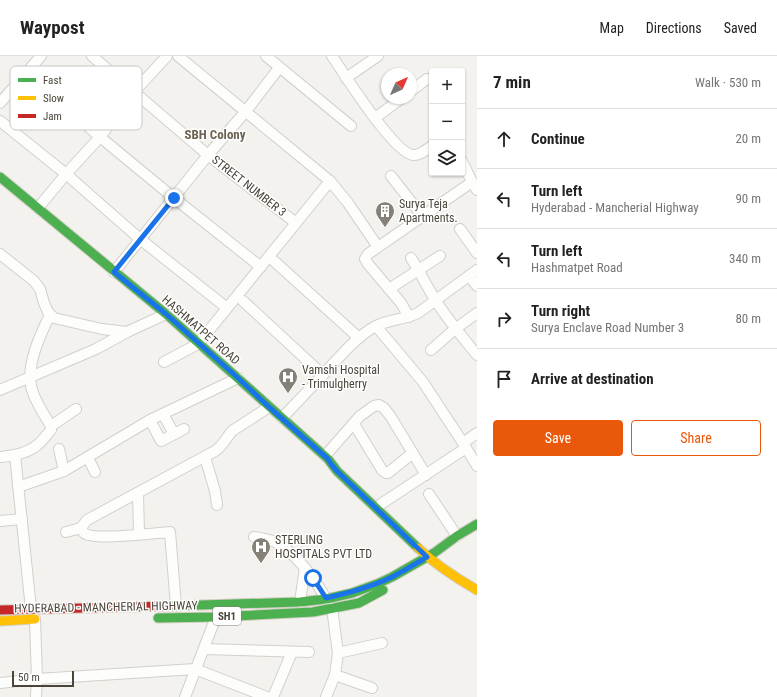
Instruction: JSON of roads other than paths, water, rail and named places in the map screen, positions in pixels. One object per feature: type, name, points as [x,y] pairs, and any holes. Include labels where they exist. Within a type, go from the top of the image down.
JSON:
[{"type":"main road","name":"HASHMATPET ROAD","points":[[0,176],[166,314],[326,458],[337,471],[430,555]]},
{"type":"main road","name":"HASHMATPET ROAD","points":[[326,458],[341,467],[381,504],[430,555],[433,565]]},
{"type":"main road","name":"SH1","points":[[430,555],[477,524]]},
{"type":"main road","name":"HYDERABAD - MANCHERIAL HIGHWAY","points":[[0,610],[300,602],[352,592],[377,584],[430,555]]},
{"type":"main road","name":"HYDERABAD - MANCHERIAL HIGHWAY","points":[[153,618],[216,617],[313,612],[359,603],[433,565]]},
{"type":"main road","points":[[433,565],[451,567],[477,581]]},
{"type":"main road","points":[[433,565],[477,590]]},
{"type":"main road","name":"HYDERABAD - MANCHERIAL HIGHWAY","points":[[0,621],[38,619]]},
{"type":"street","points":[[33,66],[41,56]]},
{"type":"street","name":"STREET NUMBER 3","points":[[92,56],[104,66]]},
{"type":"street","points":[[142,83],[167,56]]},
{"type":"street","points":[[178,56],[330,181],[348,203],[378,247]]},
{"type":"street","points":[[266,56],[351,126]]},
{"type":"street","points":[[332,56],[381,127],[406,152],[411,155],[416,155],[429,148]]},
{"type":"street","points":[[346,78],[378,56]]},
{"type":"street","points":[[114,272],[208,155],[246,111],[279,68]]},
{"type":"street","points":[[417,86],[427,79]]},
{"type":"street","points":[[0,103],[10,92]]},
{"type":"street","name":"STREET NUMBER 3","points":[[142,99],[208,155],[296,223]]},
{"type":"street","points":[[375,118],[394,104]]},
{"type":"street","points":[[0,120],[10,128]]},
{"type":"street","points":[[12,130],[66,174],[140,239],[227,308]]},
{"type":"street","points":[[93,130],[174,198],[261,267]]},
{"type":"street","points":[[38,208],[105,130]]},
{"type":"street","points":[[409,317],[401,303],[365,259],[368,254],[378,247],[474,186],[465,167]]},
{"type":"street","points":[[391,176],[423,217]]},
{"type":"street","points":[[164,362],[198,344],[330,181]]},
{"type":"street","points":[[460,229],[477,253]]},
{"type":"street","points":[[0,254],[34,282],[40,289],[50,316],[59,320],[95,328],[127,332]]},
{"type":"street","points":[[389,289],[440,256]]},
{"type":"street","points":[[411,258],[455,329],[477,355]]},
{"type":"street","points":[[274,260],[358,338]]},
{"type":"street","points":[[282,418],[358,338],[376,326],[409,317],[418,312],[473,273],[477,286]]},
{"type":"street","points":[[243,301],[323,375]]},
{"type":"street","points":[[431,350],[455,329],[477,313]]},
{"type":"street","points":[[0,390],[96,349],[127,332],[166,314]]},
{"type":"street","points":[[50,316],[37,343],[30,377],[31,389],[51,426]]},
{"type":"street","points":[[376,326],[423,382],[477,466]]},
{"type":"street","points":[[18,487],[64,471],[150,420],[238,378]]},
{"type":"street","points":[[326,458],[360,416],[374,406],[379,406],[384,408],[391,417],[426,474]]},
{"type":"street","points":[[66,532],[81,528],[87,520],[220,448],[232,431],[269,407]]},
{"type":"street","points":[[0,457],[27,452],[36,447],[51,430],[51,426],[76,409]]},
{"type":"street","points":[[163,414],[174,434]]},
{"type":"street","points":[[150,420],[161,441],[184,429]]},
{"type":"street","points":[[354,424],[382,470],[386,473],[409,456]]},
{"type":"street","points":[[381,504],[464,446],[477,433]]},
{"type":"street","points":[[59,449],[64,471]]},
{"type":"street","points":[[15,455],[31,609]]},
{"type":"street","points":[[205,457],[216,491],[217,505]]},
{"type":"street","points":[[88,458],[95,472]]},
{"type":"street","points":[[138,493],[139,534]]},
{"type":"street","points":[[429,494],[457,536]]},
{"type":"street","points":[[0,521],[22,519]]},
{"type":"street","points":[[81,528],[84,533],[108,537],[170,532],[176,606]]},
{"type":"street","points":[[254,537],[277,543],[296,558],[319,586],[326,598]]},
{"type":"street","points":[[300,602],[305,568]]},
{"type":"street","points":[[326,697],[335,675],[338,653],[332,608]]},
{"type":"street","points":[[185,697],[216,617]]},
{"type":"street","points":[[36,697],[38,619]]},
{"type":"street","points":[[338,653],[382,643]]},
{"type":"street","points":[[204,649],[308,652]]},
{"type":"street","points":[[273,697],[292,652]]},
{"type":"street","points":[[0,683],[37,679],[195,670],[267,697]]},
{"type":"street","points":[[335,675],[372,688]]},
{"type":"place","name":"Surya Teja Apartments.","points":[[385,228]]},
{"type":"place","name":"Vamshi Hospital - Trimulgherry","points":[[288,394]]},
{"type":"place","name":"STERLING HOSPITALS PVT LTD","points":[[261,564]]},
{"type":"district","name":"SBH Colony","points":[[215,134]]}]
